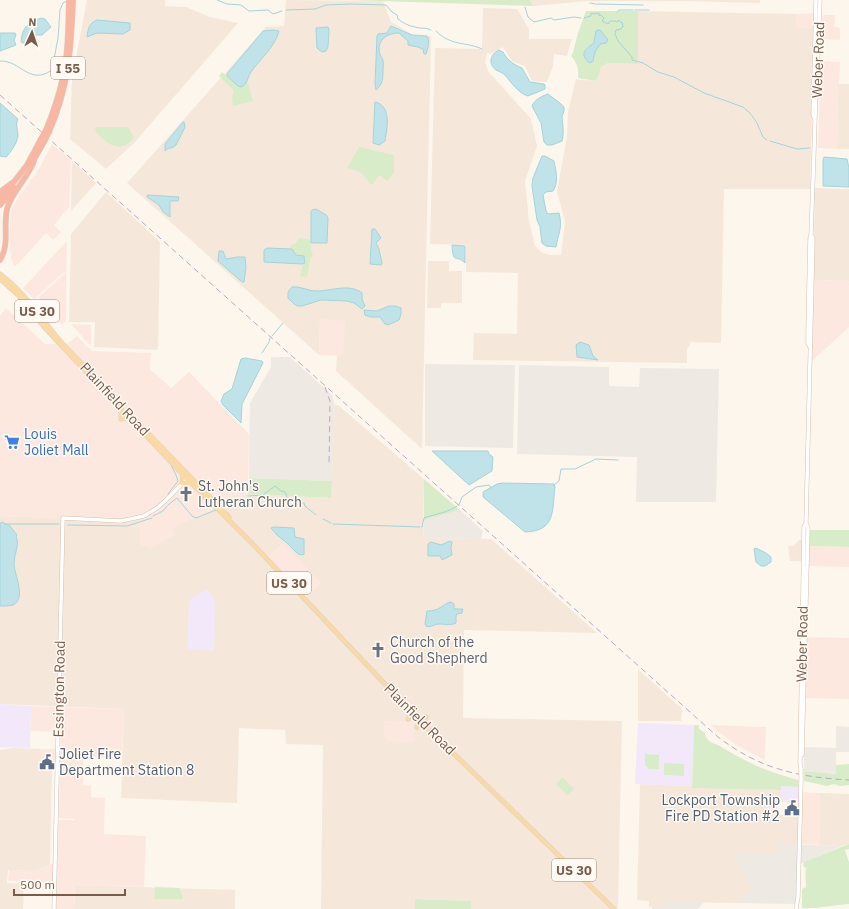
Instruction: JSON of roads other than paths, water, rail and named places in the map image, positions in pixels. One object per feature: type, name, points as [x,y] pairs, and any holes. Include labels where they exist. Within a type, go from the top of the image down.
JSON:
[{"type":"highway","name":"I 55","points":[[0,205],[21,180],[34,161],[62,96],[71,51],[71,1]]},
{"type":"highway","name":"I 55","points":[[0,200],[18,179],[43,141]]},
{"type":"highway","points":[[0,260],[6,246],[5,221],[8,208],[12,197],[34,161]]},
{"type":"highway","points":[[0,192],[18,179]]},
{"type":"main road","name":"Weber Road","points":[[815,119],[816,0]]},
{"type":"main road","name":"Weber Road","points":[[796,909],[798,897],[801,783],[801,655],[810,347],[808,343],[808,319],[810,238],[812,235],[820,0]]},
{"type":"main road","name":"Plainfield Road","points":[[0,274],[22,293],[60,340],[188,478],[230,519],[412,712],[614,909]]},
{"type":"main road","name":"Plainfield Road","points":[[0,279],[19,296],[60,345],[188,478],[191,483],[232,522]]},
{"type":"main road","points":[[60,345],[61,351]]},
{"type":"main road","points":[[121,408],[121,419],[131,419]]},
{"type":"main road","points":[[182,484],[183,474]]},
{"type":"main road","points":[[182,484],[188,478]]},
{"type":"main road","points":[[182,484],[191,483]]},
{"type":"main road","name":"Essington Road","points":[[54,909],[63,519],[110,522],[112,520],[121,521],[144,516],[157,508],[182,484]]},
{"type":"main road","points":[[408,719],[412,712]]},
{"type":"main road","points":[[417,727],[423,723],[426,718]]},
{"type":"water","points":[[41,18],[45,19],[51,27],[42,35],[32,35],[25,43],[21,42],[26,26]]},
{"type":"water","points":[[97,20],[130,23],[130,30],[123,34],[97,33],[87,37],[89,27]]},
{"type":"water","points":[[391,26],[412,35],[427,36],[429,42],[426,54],[424,54],[423,49],[408,45],[408,41],[399,33],[386,36],[379,46],[380,55],[383,60],[383,76],[381,83],[376,90],[377,36],[378,34],[387,33]]},
{"type":"water","points":[[328,27],[328,47],[326,51],[322,52],[317,48],[316,28]]},
{"type":"water","points":[[600,30],[608,40],[606,43],[600,44],[595,52],[593,61],[590,63],[584,57],[584,52],[594,43],[596,31]]},
{"type":"water","points":[[263,31],[279,31],[274,42],[251,72],[245,84],[241,87],[238,86],[227,76],[227,74]]},
{"type":"water","points":[[0,33],[15,33],[16,35],[14,40],[16,45],[0,51]]},
{"type":"water","points":[[499,50],[503,52],[511,62],[522,68],[530,82],[544,84],[545,89],[528,96],[524,95],[518,90],[503,73],[493,68],[491,59]]},
{"type":"water","points":[[548,94],[564,108],[562,118],[562,141],[552,145],[547,145],[544,142],[541,123],[532,106],[536,100]]},
{"type":"water","points":[[375,102],[384,108],[387,118],[385,141],[379,145],[373,143]]},
{"type":"water","points":[[0,103],[18,119],[18,136],[14,147],[6,157],[0,156]]},
{"type":"water","points":[[183,122],[185,127],[176,145],[165,151],[165,144]]},
{"type":"water","points":[[542,156],[554,161],[556,173],[555,188],[553,191],[546,192],[543,195],[548,214],[559,213],[560,227],[556,247],[546,246],[542,243],[540,227],[537,220],[532,186],[533,178]]},
{"type":"water","points":[[824,157],[847,159],[849,168],[849,187],[823,186]]},
{"type":"water","points":[[147,195],[179,197],[178,201],[170,201],[170,217],[163,212],[159,205],[147,197]]},
{"type":"water","points":[[316,209],[328,218],[327,243],[311,243],[311,212],[312,210]]},
{"type":"water","points":[[372,229],[375,229],[381,238],[376,243],[379,249],[382,263],[381,265],[370,264]]},
{"type":"water","points":[[452,245],[465,246],[465,263],[454,257]]},
{"type":"water","points":[[267,248],[292,249],[296,255],[304,256],[305,263],[264,262],[264,250]]},
{"type":"water","points":[[219,251],[223,251],[226,259],[245,257],[246,267],[244,282],[242,282],[218,261]]},
{"type":"water","points":[[292,287],[316,291],[352,288],[362,293],[362,299],[365,306],[362,309],[354,303],[346,301],[321,300],[298,306],[288,298],[288,292]]},
{"type":"water","points":[[389,306],[401,308],[401,314],[399,320],[388,325],[385,324],[380,317],[370,317],[365,315],[364,310],[377,311]]},
{"type":"water","points":[[580,342],[589,345],[593,356],[598,360],[577,357],[576,345]]},
{"type":"water","points":[[245,358],[262,361],[263,363],[242,404],[241,423],[223,405],[221,401],[224,394],[232,389],[241,359]]},
{"type":"water","points":[[432,451],[488,451],[493,457],[492,471],[469,485]]},
{"type":"water","points":[[497,484],[554,484],[555,487],[552,512],[547,524],[535,531],[525,532],[483,497],[483,492]]},
{"type":"water","points":[[3,522],[9,525],[17,535],[14,564],[19,586],[19,597],[17,602],[8,606],[0,606],[0,523]]},
{"type":"water","points":[[271,528],[294,528],[295,537],[304,539],[304,554],[298,554],[278,536]]},
{"type":"water","points":[[450,541],[452,542],[452,555],[442,560],[440,556],[428,556],[428,544],[431,542],[441,545]]},
{"type":"water","points":[[756,548],[771,557],[771,562],[765,566],[761,566],[756,562],[754,549]]},
{"type":"water","points":[[451,602],[454,604],[454,609],[463,609],[462,613],[457,614],[456,616],[456,623],[450,625],[439,624],[429,627],[426,626],[427,611],[438,609]]},
{"type":"waterway","points":[[0,61],[14,64],[31,74],[44,74],[52,70],[58,38],[60,10],[63,3],[68,0]]},
{"type":"waterway","points":[[217,0],[227,4],[241,5],[249,11],[268,10],[273,14],[282,11]]},
{"type":"waterway","points":[[590,3],[595,4]]},
{"type":"waterway","points":[[596,4],[643,5]]},
{"type":"waterway","points":[[286,10],[315,9],[326,5],[386,5],[397,15],[398,19],[404,23],[413,27],[431,30]]},
{"type":"waterway","points":[[525,7],[528,17],[534,22],[551,18],[554,20],[574,17],[581,18]]},
{"type":"waterway","points":[[617,12],[619,10],[633,10]]},
{"type":"waterway","points":[[635,10],[649,10]]},
{"type":"waterway","points":[[584,18],[591,16],[591,13],[599,13],[599,16],[601,15],[604,18],[602,21],[608,24],[610,21],[617,22],[619,20],[622,22],[623,26],[621,29],[616,30],[615,34],[618,41],[632,57],[632,60],[643,63],[658,72],[674,77],[704,93],[743,107],[750,113],[757,123],[763,137],[767,140]]},
{"type":"waterway","points":[[436,31],[453,42],[482,49]]},
{"type":"waterway","points":[[770,141],[797,149],[810,148]]},
{"type":"waterway","points":[[272,336],[283,323]]},
{"type":"waterway","points":[[262,353],[270,338]]},
{"type":"waterway","points":[[554,485],[559,481],[561,469],[575,469],[596,459],[618,460]]},
{"type":"waterway","points":[[168,494],[178,481],[171,465]]},
{"type":"waterway","points":[[459,505],[462,497],[476,487],[489,485],[491,488]]},
{"type":"waterway","points":[[248,496],[263,495],[275,486],[281,491],[285,492],[288,500],[298,504],[304,503],[305,506],[316,515]]},
{"type":"waterway","points":[[168,505],[177,498],[192,516],[196,518],[216,510]]},
{"type":"waterway","points":[[221,507],[229,502]]},
{"type":"waterway","points":[[153,516],[163,511],[167,506]]},
{"type":"waterway","points":[[422,527],[424,518],[445,512],[457,506]]},
{"type":"waterway","points":[[68,525],[127,526],[152,518]]},
{"type":"waterway","points":[[323,519],[331,523]]},
{"type":"waterway","points":[[5,524],[59,524]]},
{"type":"waterway","points":[[333,524],[420,527]]},
{"type":"railway","points":[[0,95],[718,737],[749,757],[764,764],[796,774],[849,780]]},
{"type":"railway","points":[[325,387],[330,401],[329,465]]},
{"type":"place","name":"Louis Joliet Mall","points":[[12,442]]},
{"type":"place","name":"St. John's Lutheran Church","points":[[186,494]]},
{"type":"place","name":"Church of the Good Shepherd","points":[[378,650]]},
{"type":"place","name":"Joliet Fire Department Station 8","points":[[47,762]]},
{"type":"place","name":"Lockport Township Fire PD Station #2","points":[[792,808]]}]
